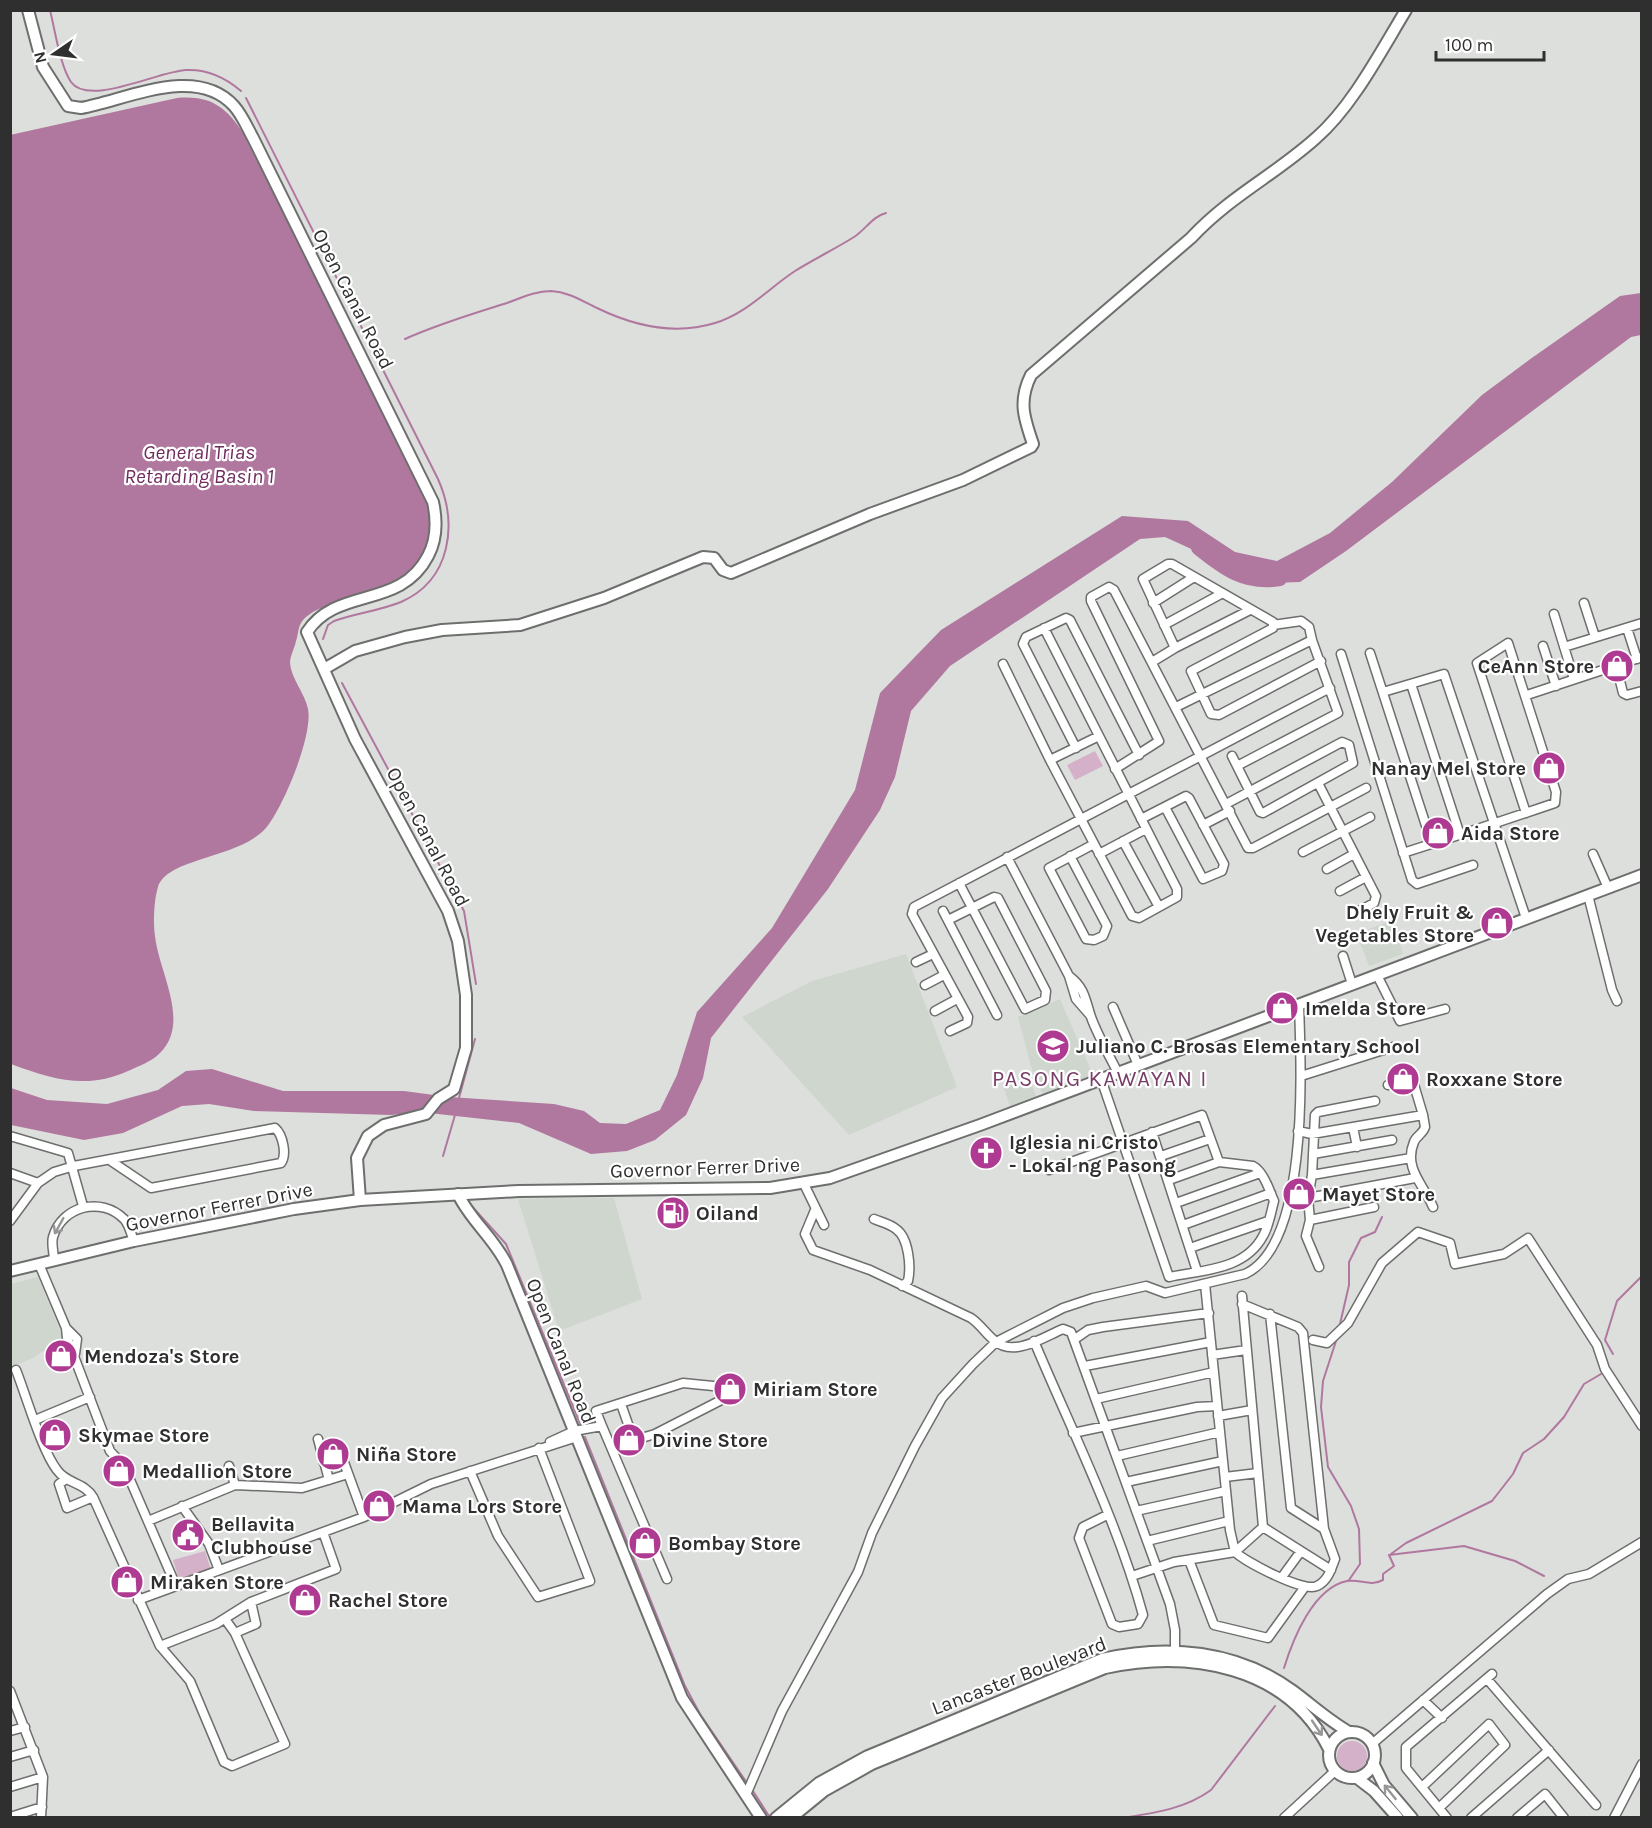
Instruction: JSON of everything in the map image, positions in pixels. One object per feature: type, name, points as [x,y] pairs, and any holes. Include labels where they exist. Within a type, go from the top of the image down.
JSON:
[{"type":"street","name":"Open Canal Road","points":[[28,10],[44,67],[68,106],[88,107],[180,86],[207,90],[232,105],[246,124],[431,497],[436,522],[434,540],[419,570],[400,586],[338,606],[321,615],[314,629],[318,657],[355,739],[442,899],[455,930],[466,994],[466,1048],[454,1089],[439,1098],[426,1114],[379,1127],[363,1141],[357,1158],[360,1200]]},
{"type":"street","points":[[324,669],[355,651],[405,637],[442,630],[520,625],[604,597],[703,557],[714,558],[723,570],[731,573],[870,514],[963,480],[1031,447],[1033,444],[1021,409],[1025,387],[1031,375],[1191,238],[1212,215],[1318,137],[1343,108],[1406,10]]},
{"type":"street","points":[[1175,648],[1143,583],[1147,575],[1172,564],[1271,621],[1273,625]]},
{"type":"street","points":[[1153,603],[1194,577]]},
{"type":"street","points":[[1115,769],[1156,745],[1159,736],[1091,601],[1091,597],[1110,587],[1114,590],[1176,707],[1248,848],[1253,848],[1366,788]]},
{"type":"street","points":[[1164,625],[1221,594]]},
{"type":"street","points":[[1584,603],[1595,638]]},
{"type":"street","points":[[1152,662],[1250,610]]},
{"type":"street","points":[[1554,614],[1575,679]]},
{"type":"street","points":[[1076,748],[1023,644],[1026,637],[1062,619],[1070,620],[1139,755]]},
{"type":"street","points":[[1237,766],[1338,713],[1321,662],[1312,640],[1311,629],[1301,621],[1273,625],[1191,671],[1211,714],[1219,716],[1321,662]]},
{"type":"street","points":[[1564,647],[1641,623]]},
{"type":"street","points":[[1003,664],[1050,760],[1132,916],[1139,918],[1177,897],[1178,893],[1044,628]]},
{"type":"street","points":[[1527,695],[1639,658],[1627,628]]},
{"type":"street","points":[[1176,707],[1312,640]]},
{"type":"street","points":[[1403,853],[1460,835],[1493,823],[1526,813],[1555,803],[1557,799],[1527,695],[1509,644],[1477,663],[1526,813]]},
{"type":"street","points":[[1543,646],[1556,686]]},
{"type":"street","points":[[1370,653],[1432,844]]},
{"type":"street","points":[[1341,654],[1414,883],[1473,865]]},
{"type":"street","points":[[1616,665],[1623,693],[1627,695],[1641,691]]},
{"type":"street","points":[[1383,692],[1444,674],[1526,918]]},
{"type":"street","points":[[1411,684],[1460,835]]},
{"type":"street","points":[[950,1030],[968,1020],[912,910],[1007,857],[1330,688]]},
{"type":"street","points":[[1050,760],[1098,737]]},
{"type":"street","points":[[1203,825],[1249,790],[1342,742],[1347,742],[1352,766],[1263,813],[1249,790],[1232,756]]},
{"type":"street","points":[[1318,785],[1377,900],[1353,914]]},
{"type":"street","points":[[1140,819],[1186,796],[1190,798],[1224,868],[1203,879],[1165,807]]},
{"type":"street","points":[[1303,852],[1370,817]]},
{"type":"street","points":[[1100,854],[1146,829]]},
{"type":"street","points":[[1123,841],[1159,907]]},
{"type":"street","points":[[1070,856],[1107,926],[1103,936],[1094,940],[1086,939],[1047,864],[1094,844]]},
{"type":"street","points":[[1327,869],[1354,854]]},
{"type":"street","points":[[1593,854],[1608,888]]},
{"type":"street","points":[[1007,857],[1069,976],[1086,994],[1090,1015],[1118,1073]]},
{"type":"street","name":"Governor Ferrer Drive","points":[[10,1271],[134,1241],[294,1209],[360,1200],[458,1194],[770,1188],[804,1184],[891,1158],[1641,875]]},
{"type":"street","points":[[1340,891],[1366,877]]},
{"type":"street","points":[[948,920],[972,908],[998,898],[1046,991],[1045,1000],[1025,1009],[972,908],[959,883]]},
{"type":"street","points":[[1588,895],[1612,990],[1617,1001]]},
{"type":"street","points":[[943,911],[997,1015]]},
{"type":"street","points":[[916,962],[933,954]]},
{"type":"street","points":[[1343,956],[1352,984]]},
{"type":"street","points":[[925,985],[944,975]]},
{"type":"street","points":[[1377,975],[1400,1021],[1444,1009]]},
{"type":"street","points":[[935,1011],[957,999]]},
{"type":"street","points":[[746,1795],[782,1712],[858,1572],[872,1533],[942,1398],[996,1342],[1064,1308],[1093,1298],[1142,1286],[1161,1293],[1205,1284],[1254,1270],[1271,1253],[1283,1227],[1292,1187],[1301,1076],[1299,1004]]},
{"type":"street","points":[[1113,1007],[1138,1065]]},
{"type":"street","points":[[1301,1076],[1393,1047]]},
{"type":"street","points":[[1388,1085],[1412,1078],[1425,1127],[1414,1140],[1411,1158],[1415,1178],[1425,1188],[1433,1207]]},
{"type":"street","points":[[1101,1079],[1125,1143],[1169,1277],[1233,1264],[1250,1253],[1263,1236],[1274,1201],[1260,1173],[1253,1166],[1219,1162],[1169,1180]]},
{"type":"street","points":[[1319,1267],[1306,1236],[1310,1220],[1308,1198],[1312,1175],[1312,1134],[1318,1112],[1375,1101]]},
{"type":"street","points":[[1049,1170],[1202,1115],[1219,1162]]},
{"type":"street","points":[[1298,1131],[1312,1134],[1423,1115]]},
{"type":"street","points":[[1353,1127],[1357,1146]]},
{"type":"street","points":[[10,1221],[14,1219],[13,1211],[38,1183],[54,1172],[74,1166],[111,1161],[275,1128],[280,1134],[284,1156],[281,1163],[151,1188],[111,1161]]},
{"type":"street","points":[[1152,1132],[1197,1271]]},
{"type":"street","points":[[10,1136],[68,1153],[74,1166],[83,1206]]},
{"type":"street","points":[[1161,1156],[1210,1139]]},
{"type":"street","points":[[1312,1154],[1392,1140]]},
{"type":"street","points":[[1312,1175],[1411,1158]]},
{"type":"street","points":[[10,1173],[38,1183]]},
{"type":"street","points":[[1176,1203],[1260,1173]]},
{"type":"street","points":[[1308,1198],[1415,1178]]},
{"type":"street","points":[[804,1184],[824,1225]]},
{"type":"street","points":[[1183,1226],[1271,1193]]},
{"type":"street","name":"Open Canal Road","points":[[458,1194],[469,1212],[495,1242],[507,1265],[682,1698],[761,1818]]},
{"type":"street","points":[[54,1260],[52,1238],[63,1218],[83,1206],[106,1207],[125,1220],[134,1241]]},
{"type":"street","points":[[1310,1220],[1374,1207]]},
{"type":"street","points":[[815,1210],[805,1234],[813,1250],[870,1270],[971,1318],[982,1326],[996,1342],[1015,1348],[1063,1329],[1071,1332],[1172,1613],[1175,1655]]},
{"type":"street","points":[[874,1219],[894,1227],[903,1236],[910,1273],[908,1281],[902,1286]]},
{"type":"street","points":[[1190,1248],[1268,1221]]},
{"type":"street","points":[[1313,1340],[1327,1343],[1348,1323],[1382,1263],[1418,1232],[1450,1242],[1455,1263],[1504,1254],[1528,1238],[1597,1345],[1605,1369],[1641,1426]]},
{"type":"street","points":[[39,1264],[66,1328],[77,1339],[75,1354],[110,1452],[124,1466],[176,1586]]},
{"type":"street","points":[[1205,1284],[1229,1521],[1235,1552]]},
{"type":"street","points":[[1235,1552],[1304,1588],[1317,1586],[1328,1577],[1335,1559],[1324,1529],[1303,1333],[1298,1327],[1242,1300],[1263,1527]]},
{"type":"street","points":[[1075,1339],[1088,1330],[1103,1327],[1209,1313]]},
{"type":"street","points":[[1270,1314],[1291,1508],[1324,1529]]},
{"type":"street","points":[[1034,1341],[1073,1433],[1107,1515],[1132,1576],[1142,1620],[1138,1624],[1119,1627],[1112,1624],[1079,1538],[1083,1527],[1107,1515]]},
{"type":"street","points":[[1084,1366],[1211,1342]]},
{"type":"street","points":[[1212,1355],[1246,1350]]},
{"type":"street","points":[[16,1370],[53,1464],[66,1479],[84,1485],[93,1497],[160,1646],[190,1681],[224,1762],[232,1766],[285,1744],[235,1633],[225,1619]]},
{"type":"street","points":[[1096,1399],[1214,1372]]},
{"type":"street","points":[[611,1448],[655,1434],[735,1392],[730,1386],[683,1383],[596,1411],[611,1448],[667,1578]]},
{"type":"street","points":[[36,1420],[90,1398]]},
{"type":"street","points":[[621,1404],[634,1441]]},
{"type":"street","points":[[1073,1433],[1197,1407],[1217,1406]]},
{"type":"street","points":[[1218,1416],[1252,1410]]},
{"type":"street","points":[[138,1600],[364,1517],[414,1490],[602,1426]]},
{"type":"street","points":[[1117,1456],[1220,1432]]},
{"type":"street","points":[[318,1439],[329,1480]]},
{"type":"street","points":[[470,1471],[486,1514],[538,1597],[590,1581],[542,1447]]},
{"type":"street","points":[[324,1463],[342,1457],[364,1517]]},
{"type":"street","points":[[1126,1482],[1223,1461]]},
{"type":"street","points":[[229,1466],[235,1485]]},
{"type":"street","points":[[1225,1477],[1258,1473]]},
{"type":"street","points":[[148,1521],[235,1485],[302,1488],[348,1474]]},
{"type":"street","points":[[66,1479],[59,1484],[67,1508],[93,1497]]},
{"type":"street","points":[[1136,1511],[1226,1491]]},
{"type":"street","points":[[182,1506],[209,1544],[219,1570]]},
{"type":"street","points":[[1147,1541],[1229,1521]]},
{"type":"street","points":[[1263,1527],[1331,1570]]},
{"type":"street","points":[[1132,1576],[1190,1560],[1235,1552],[1263,1527]]},
{"type":"street","points":[[160,1646],[225,1619],[251,1602],[336,1569],[323,1532]]},
{"type":"street","points":[[1372,1744],[1547,1594],[1568,1579],[1589,1574],[1641,1542]]},
{"type":"street","points":[[1282,1578],[1301,1551]]},
{"type":"street","points":[[1190,1560],[1214,1625],[1268,1638],[1304,1588]]},
{"type":"street","points":[[235,1633],[256,1623],[251,1602]]},
{"type":"street","name":"Lancaster Boulevard","points":[[776,1818],[819,1783],[847,1767],[960,1717],[1102,1659],[1134,1652],[1226,1659],[1255,1669],[1292,1690],[1327,1720],[1349,1732]]},
{"type":"street","name":"Lancaster Boulevard","points":[[791,1818],[824,1791],[858,1771],[954,1730],[1105,1668],[1175,1655],[1251,1677],[1286,1697],[1306,1712],[1329,1749]]},
{"type":"street","points":[[1448,1818],[1406,1767],[1406,1747],[1490,1676],[1596,1805]]},
{"type":"street","points":[[10,1691],[13,1705],[25,1727],[43,1777],[41,1818]]},
{"type":"street","points":[[1423,1700],[1442,1718]]},
{"type":"street","points":[[1422,1787],[1489,1725],[1505,1744],[1439,1808]]},
{"type":"street","points":[[10,1731],[25,1727]]},
{"type":"street","points":[[1349,1732],[1362,1734],[1372,1744],[1375,1755],[1373,1763],[1365,1774],[1357,1778],[1344,1777],[1335,1771],[1330,1762],[1329,1749],[1336,1737],[1349,1732]]},
{"type":"street","points":[[10,1757],[34,1750]]},
{"type":"street","points":[[1471,1818],[1549,1750]]},
{"type":"street","points":[[1373,1763],[1384,1785],[1412,1818]]},
{"type":"street","points":[[1614,1818],[1641,1764]]},
{"type":"street","points":[[1284,1818],[1335,1771]]},
{"type":"street","points":[[10,1787],[43,1777]]},
{"type":"street","points":[[1357,1778],[1374,1791],[1398,1818]]},
{"type":"street","points":[[1517,1818],[1545,1794],[1564,1818]]},
{"type":"street","points":[[10,1817],[42,1807]]},
{"type":"shaded area","points":[[1095,751],[1103,766],[1075,780],[1067,765]]},
{"type":"shaded area","points":[[1392,920],[1403,954],[1369,966],[1357,934]]},
{"type":"shaded area","points":[[906,954],[957,1087],[849,1135],[742,1017],[812,981]]},
{"type":"shaded area","name":"Juliano C. Brosas Elementary School","points":[[1060,999],[1093,1075],[1043,1094],[1035,1081],[1018,1017]]},
{"type":"shaded area","points":[[1029,1077],[1036,1096],[1010,1106],[1003,1087]]},
{"type":"shaded area","points":[[614,1198],[642,1299],[559,1331],[518,1199]]},
{"type":"shaded area","points":[[38,1277],[63,1338],[33,1358],[11,1367],[11,1284]]},
{"type":"shaded area","points":[[205,1551],[211,1570],[179,1579],[173,1560]]},
{"type":"shaded area","points":[[1352,1741],[1363,1745],[1367,1756],[1363,1767],[1352,1771],[1341,1767],[1337,1756],[1341,1745]]},
{"type":"water","name":"General Trias Retarding Basin 1","points":[[177,98],[198,98],[216,104],[230,116],[243,133],[427,502],[430,523],[428,541],[422,556],[400,579],[368,594],[316,610],[301,623],[290,663],[308,709],[306,735],[290,785],[269,824],[258,835],[243,844],[176,869],[165,877],[158,887],[154,931],[171,997],[173,1027],[169,1041],[160,1053],[145,1064],[113,1077],[84,1081],[69,1080],[40,1074],[11,1064],[10,135]]},
{"type":"water","points":[[1641,293],[1641,335],[1631,337],[1346,551],[1300,582],[1266,583],[1165,537],[1140,539],[950,666],[911,711],[895,777],[880,810],[828,889],[711,1038],[703,1078],[686,1115],[655,1140],[627,1151],[591,1154],[519,1123],[420,1112],[391,1115],[254,1111],[209,1104],[182,1106],[123,1133],[84,1140],[11,1125],[11,1088],[47,1100],[107,1104],[158,1090],[186,1071],[212,1069],[283,1091],[404,1091],[449,1097],[554,1104],[584,1111],[600,1123],[626,1124],[660,1110],[677,1075],[697,1012],[772,928],[855,790],[880,693],[941,630],[1122,516],[1188,521],[1235,552],[1277,561],[1330,533],[1392,482],[1482,395],[1529,360],[1620,296]]},
{"type":"waterway","points":[[50,10],[58,48],[67,75],[71,82],[80,89],[93,91],[108,89],[174,72],[194,70],[216,75],[241,91]]},
{"type":"waterway","points":[[246,98],[438,479],[448,514],[446,549],[431,580],[418,592],[401,602],[334,621],[328,625],[323,639]]},
{"type":"waterway","points":[[405,339],[528,295],[551,291],[570,295],[611,314],[640,324],[670,328],[700,327],[726,319],[747,307],[795,271],[854,237],[877,217],[886,213]]},
{"type":"waterway","points":[[1198,548],[1236,574],[1256,580],[1280,579]]},
{"type":"waterway","points":[[342,683],[464,911],[476,984]]},
{"type":"waterway","points":[[459,1098],[475,1039]]},
{"type":"waterway","points":[[443,1156],[455,1115]]},
{"type":"waterway","points":[[467,1201],[506,1244],[581,1426]]},
{"type":"waterway","points":[[1340,1324],[1349,1285],[1349,1262],[1361,1238],[1375,1232],[1382,1217]]},
{"type":"waterway","points":[[1613,1354],[1605,1340],[1617,1301],[1642,1276]]},
{"type":"waterway","points":[[1336,1341],[1323,1381],[1321,1407],[1328,1467],[1351,1506],[1359,1529],[1360,1564],[1349,1580]]},
{"type":"waterway","points":[[1391,1554],[1406,1543],[1492,1501],[1513,1474],[1523,1453],[1544,1439],[1564,1417],[1584,1384],[1601,1374]]},
{"type":"waterway","points":[[585,1437],[685,1686],[700,1714],[747,1783]]},
{"type":"waterway","points":[[1284,1668],[1306,1616],[1324,1593],[1347,1581],[1374,1583],[1383,1580],[1383,1574],[1394,1566],[1389,1555],[1464,1546],[1515,1561],[1544,1576]]},
{"type":"waterway","points":[[1122,1818],[1180,1806],[1211,1790],[1275,1706]]},
{"type":"waterway","points":[[751,1788],[769,1816]]},
{"type":"place","name":"CeAnn Store","points":[[1617,666]]},
{"type":"place","name":"Nanay Mel Store","points":[[1549,768]]},
{"type":"place","name":"Aida Store","points":[[1438,833]]},
{"type":"place","name":"Dhely Fruit & Vegetables Store","points":[[1497,923]]},
{"type":"place","name":"Imelda Store","points":[[1282,1008]]},
{"type":"place","name":"Juliano C. Brosas Elementary School","points":[[1053,1046]]},
{"type":"place","name":"Roxxane Store","points":[[1403,1079]]},
{"type":"place","name":"Iglesia ni Cristo - Lokal ng Pasong","points":[[986,1153]]},
{"type":"place","name":"Mayet Store","points":[[1299,1194]]},
{"type":"place","name":"Oiland","points":[[673,1213]]},
{"type":"place","name":"Mendoza's Store","points":[[61,1356]]},
{"type":"place","name":"Miriam Store","points":[[730,1389]]},
{"type":"place","name":"Skymae Store","points":[[55,1435]]},
{"type":"place","name":"Divine Store","points":[[629,1440]]},
{"type":"place","name":"Niña Store","points":[[333,1454]]},
{"type":"place","name":"Medallion Store","points":[[119,1471]]},
{"type":"place","name":"Mama Lors Store","points":[[379,1506]]},
{"type":"place","name":"Bellavita Clubhouse","points":[[188,1535]]},
{"type":"place","name":"Bombay Store","points":[[645,1543]]},
{"type":"place","name":"Miraken Store","points":[[127,1582]]},
{"type":"place","name":"Rachel Store","points":[[305,1600]]},
{"type":"district","name":"PASONG KAWAYAN I","points":[[1100,1079]]}]
